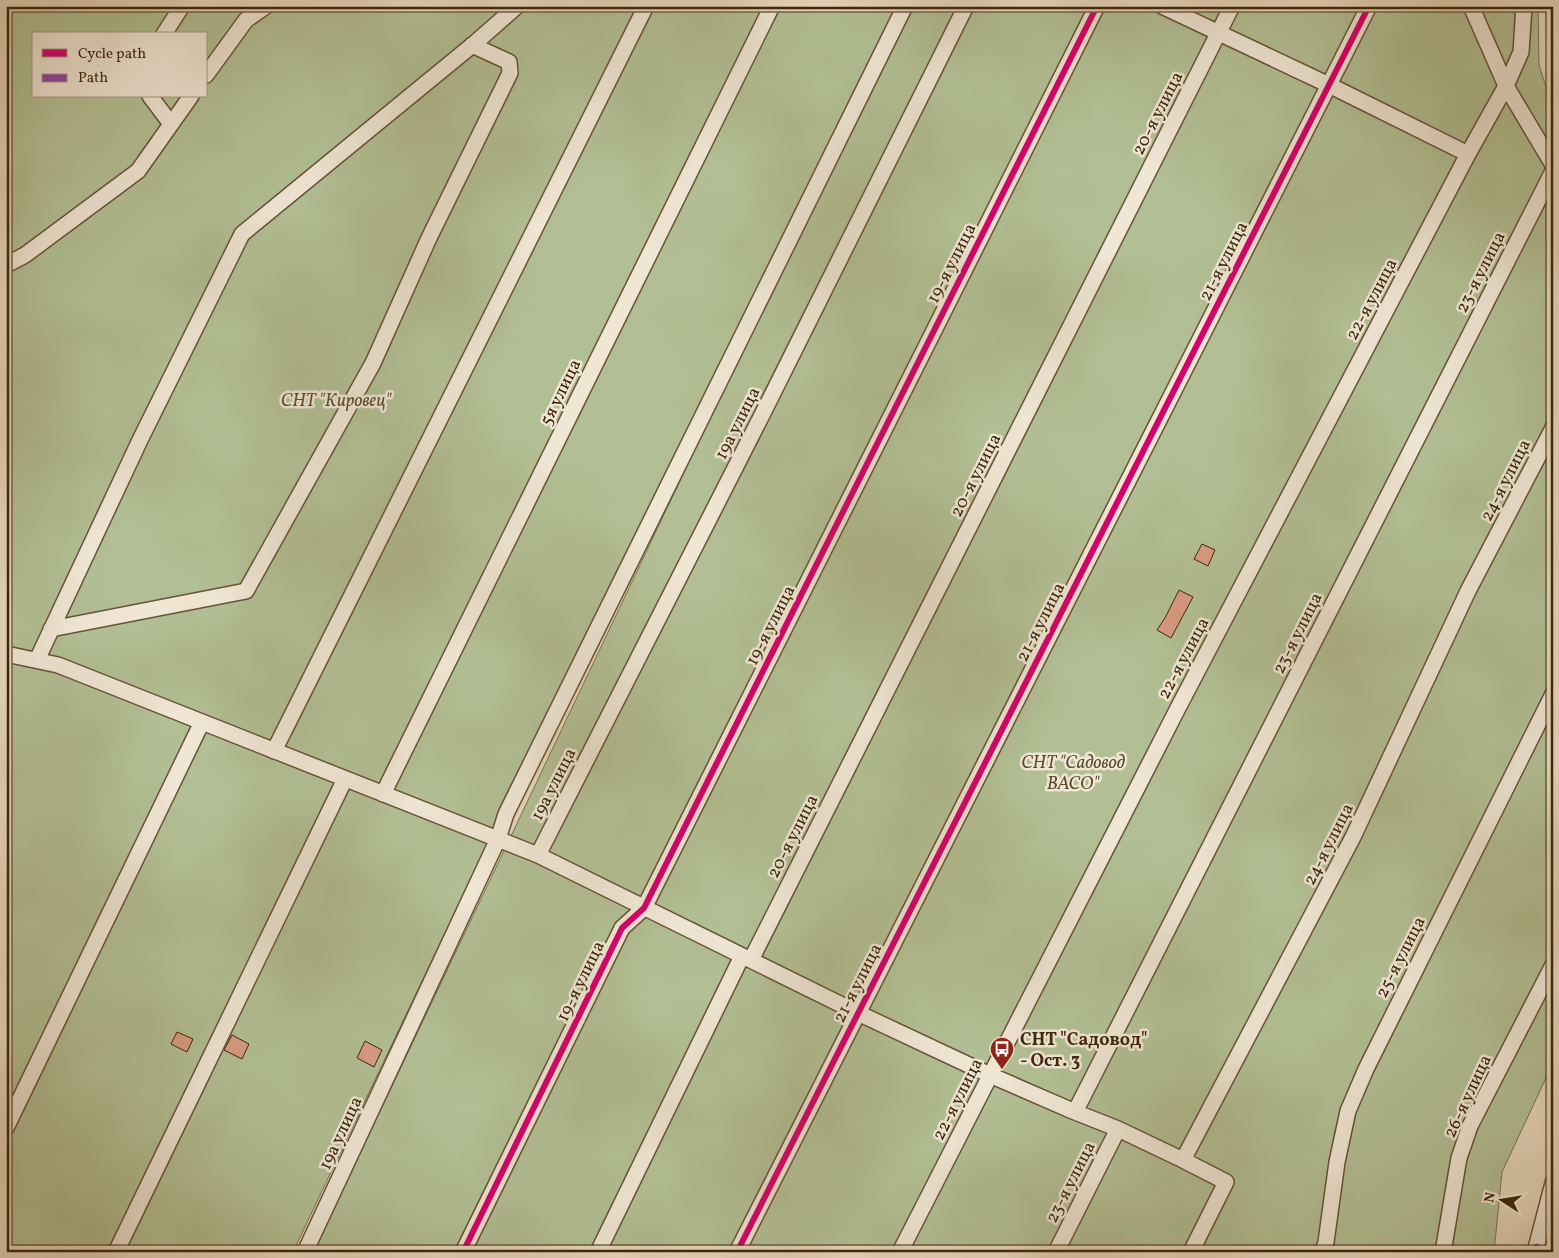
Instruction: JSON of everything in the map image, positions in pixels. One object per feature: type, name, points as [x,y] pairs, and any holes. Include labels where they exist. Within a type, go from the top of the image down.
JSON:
[{"type":"street","points":[[165,32],[182,6]]},
{"type":"street","points":[[208,72],[246,20],[266,6]]},
{"type":"street","points":[[36,660],[140,440],[242,234],[517,6]]},
{"type":"street","points":[[274,751],[646,6]]},
{"type":"street","name":"5я улица","points":[[383,794],[772,6]]},
{"type":"street","name":"19а улица","points":[[305,1252],[498,839],[506,814],[905,6]]},
{"type":"street","name":"19а улица","points":[[538,855],[762,415],[966,6]]},
{"type":"street","name":"19-я улица","points":[[463,1252],[622,928],[644,908],[1097,6]]},
{"type":"street","points":[[1162,6],[1329,85],[1468,154]]},
{"type":"street","name":"20-я улица","points":[[598,1252],[1232,6]]},
{"type":"street","name":"21-я улица","points":[[738,1252],[1369,6]]},
{"type":"street","points":[[1471,6],[1506,86],[1553,164]]},
{"type":"street","name":"22-я улица","points":[[900,1252],[1178,708],[1468,154],[1506,86],[1520,52],[1524,6]]},
{"type":"street","points":[[51,629],[246,591],[373,363],[429,238],[510,73],[510,62],[472,45]]},
{"type":"street","points":[[152,98],[171,124]]},
{"type":"street","points":[[6,265],[25,255],[138,171],[190,98]]},
{"type":"street","name":"23-я улица","points":[[1075,1112],[1553,170]]},
{"type":"street","name":"24-я улица","points":[[1183,1160],[1353,837],[1468,592],[1553,428]]},
{"type":"street","points":[[6,654],[58,665],[538,855],[858,1013],[990,1075],[1118,1129],[1183,1160],[1226,1182],[1191,1252]]},
{"type":"street","name":"25-я улица","points":[[1322,1252],[1326,1242],[1337,1162],[1348,1111],[1366,1068],[1553,694]]},
{"type":"street","points":[[6,1128],[202,722]]},
{"type":"street","points":[[116,1252],[345,779]]},
{"type":"street","name":"26-я улица","points":[[1443,1252],[1459,1158],[1470,1126],[1553,965]]},
{"type":"street","name":"23-я улица","points":[[1056,1252],[1118,1129]]},
{"type":"street","points":[[1534,1252],[1553,1183]]},
{"type":"green space","name":"СНТ \"Кировец\"","points":[[6,6],[896,6],[493,832],[293,1252],[6,1252]]},
{"type":"green space","name":"СНТ \"Садовод ВАСО\"","points":[[906,6],[1538,6],[1539,65],[1553,109],[1553,1063],[1502,1172],[1494,1252],[313,1252]]},
{"type":"building","points":[[1202,544],[1215,550],[1208,566],[1194,559]]},
{"type":"building","points":[[1179,590],[1193,597],[1171,638],[1157,630]]},
{"type":"building","points":[[177,1032],[193,1039],[187,1052],[171,1044]]},
{"type":"building","points":[[232,1035],[249,1044],[242,1059],[224,1050]]},
{"type":"building","points":[[365,1041],[382,1050],[374,1067],[357,1058]]},
{"type":"marked path","points":[[1536,1244],[1538,1252]]},
{"type":"cycle path","points":[[463,1252],[622,928],[644,908],[1097,6]]},
{"type":"cycle path","points":[[737,1252],[1369,6]]},
{"type":"place","name":"СНТ \"Садовод\" - Ост. 3","points":[[1002,1070]]}]
